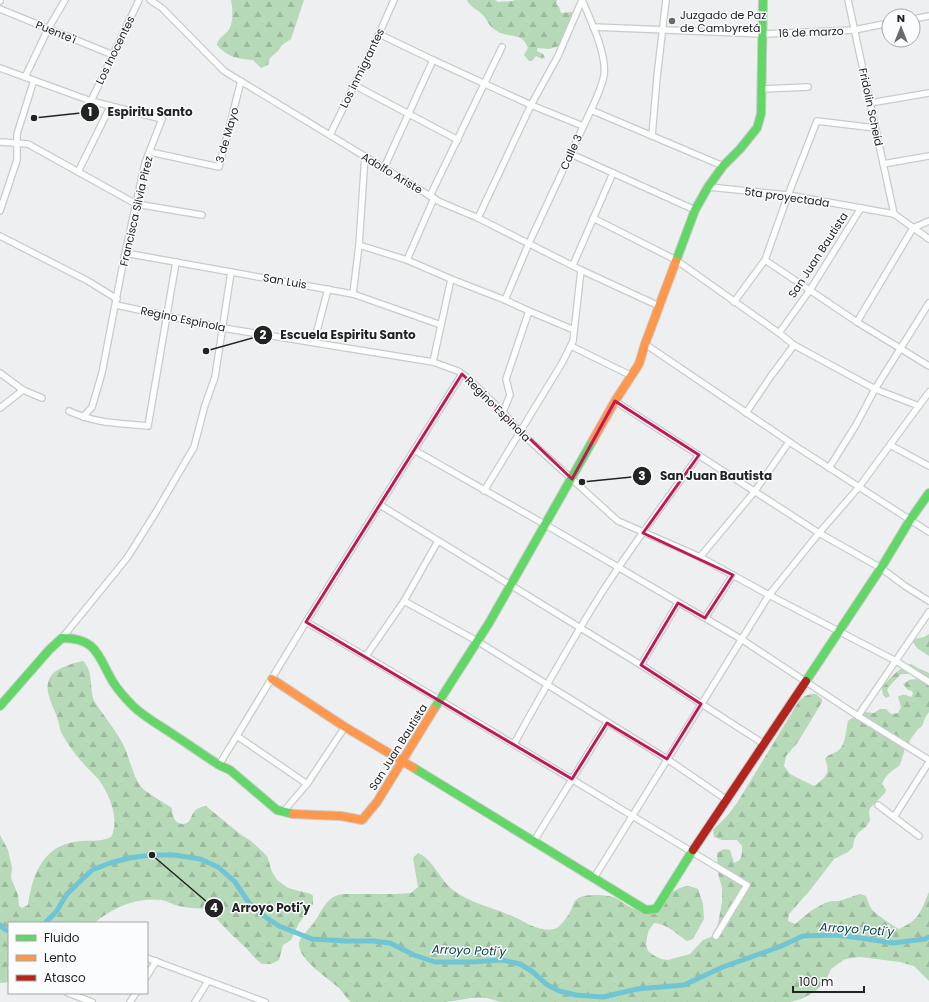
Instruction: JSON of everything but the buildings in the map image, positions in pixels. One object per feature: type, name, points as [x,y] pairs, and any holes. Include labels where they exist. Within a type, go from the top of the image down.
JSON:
[{"type":"street","points":[[25,77],[48,29],[65,0]]},
{"type":"street","name":"Los Inocentes","points":[[91,101],[139,0]]},
{"type":"street","name":"Adolfo Ariste","points":[[150,0],[162,8],[224,71],[432,197],[478,218],[581,270],[659,306]]},
{"type":"street","name":"Los inmigrantes","points":[[330,135],[394,0]]},
{"type":"street","points":[[478,218],[531,105],[558,56],[582,0]]},
{"type":"street","name":"Calle 3","points":[[505,300],[529,243],[591,110],[604,75],[604,63],[593,27],[582,0]]},
{"type":"street","points":[[652,136],[666,0]]},
{"type":"street","name":"San Juan Bautista","points":[[283,812],[298,815],[336,816],[362,820],[377,802],[511,585],[616,401],[639,364],[695,210],[708,187],[723,166],[740,149],[757,128],[762,114],[764,34],[763,0]]},
{"type":"street","name":"Fridolin Scheid","points":[[848,0],[894,214]]},
{"type":"street","name":"Puente'i","points":[[0,9],[113,55]]},
{"type":"street","name":"16 de marzo","points":[[593,27],[764,34],[854,30],[881,25]]},
{"type":"street","points":[[379,34],[484,84],[583,126]]},
{"type":"street","points":[[407,260],[432,197],[502,47]]},
{"type":"street","points":[[384,168],[433,60]]},
{"type":"street","points":[[0,68],[110,107],[78,172]]},
{"type":"street","points":[[0,210],[17,160],[18,134],[34,80]]},
{"type":"street","name":"3 de Mayo","points":[[150,152],[219,167],[241,81]]},
{"type":"street","points":[[354,85],[458,140]]},
{"type":"street","points":[[762,89],[808,88]]},
{"type":"street","points":[[870,103],[929,93]]},
{"type":"street","name":"Francisca Silvia Pirez","points":[[84,417],[92,407],[102,373],[125,253],[145,163],[162,119],[110,107]]},
{"type":"street","points":[[591,110],[723,166]]},
{"type":"street","points":[[734,302],[765,260],[788,195],[817,121],[875,128]]},
{"type":"street","points":[[0,142],[28,144],[136,204],[202,215]]},
{"type":"street","points":[[571,154],[695,210]]},
{"type":"street","points":[[353,294],[359,245],[365,156]]},
{"type":"street","points":[[883,164],[929,156]]},
{"type":"street","points":[[573,265],[613,173]]},
{"type":"street","name":"5ta proyectada","points":[[708,187],[788,195],[894,214],[929,239]]},
{"type":"street","name":"San Juan Bautista","points":[[779,333],[810,290],[861,208]]},
{"type":"street","points":[[593,218],[676,260],[794,345],[875,389],[919,406]]},
{"type":"street","points":[[857,322],[913,228],[929,221]]},
{"type":"street","points":[[0,236],[88,281],[117,299]]},
{"type":"street","points":[[359,245],[407,260],[574,330]]},
{"type":"street","name":"San Luis","points":[[125,253],[353,294],[441,325]]},
{"type":"street","points":[[765,260],[857,322],[929,366]]},
{"type":"street","points":[[69,411],[99,422],[148,426],[176,262]]},
{"type":"street","points":[[484,491],[571,346],[573,341],[581,270]]},
{"type":"street","points":[[0,706],[49,650],[62,638],[127,558],[194,447],[205,405],[215,377],[231,272]]},
{"type":"street","points":[[433,362],[451,279]]},
{"type":"street","points":[[314,342],[328,289]]},
{"type":"street","points":[[829,468],[856,426],[875,389],[929,303]]},
{"type":"street","name":"Regino Espinola","points":[[116,305],[223,328],[433,362],[447,366],[468,378],[503,412],[520,432],[618,520],[700,557],[768,595],[896,661],[929,682]]},
{"type":"street","points":[[503,412],[510,395],[506,379],[529,311]]},
{"type":"street","points":[[645,344],[789,442],[929,532]]},
{"type":"street","points":[[746,413],[794,345]]},
{"type":"street","points":[[571,346],[632,376]]},
{"type":"street","points":[[0,373],[23,390],[42,398]]},
{"type":"street","points":[[218,765],[462,374]]},
{"type":"street","points":[[0,408],[23,390]]},
{"type":"street","points":[[594,878],[768,595],[819,532],[859,487],[929,392]]},
{"type":"street","points":[[616,401],[819,532],[881,568],[905,586],[929,601]]},
{"type":"street","points":[[700,557],[755,491],[789,442]]},
{"type":"street","points":[[890,445],[929,466]]},
{"type":"street","points":[[414,450],[741,639],[929,761],[894,817]]},
{"type":"street","points":[[514,744],[547,685],[618,568],[699,455]]},
{"type":"street","points":[[272,679],[401,762],[646,910],[656,909],[691,852],[839,632],[881,568],[910,520],[929,493]]},
{"type":"street","points":[[380,505],[438,542],[641,665],[764,744]]},
{"type":"street","points":[[366,656],[404,601],[438,542]]},
{"type":"street","points":[[705,618],[733,575]]},
{"type":"street","points":[[404,601],[477,641],[667,759],[727,800]]},
{"type":"street","points":[[641,665],[678,602]]},
{"type":"street","points":[[858,716],[929,612]]},
{"type":"street","points":[[306,622],[514,744],[747,886],[716,936]]},
{"type":"street","points":[[62,638],[81,640],[93,647],[98,653],[114,683],[133,706],[149,719],[218,765],[230,770],[278,810],[283,812],[307,784],[345,727]]},
{"type":"street","points":[[534,842],[607,722]]},
{"type":"street","points":[[237,736],[307,784]]},
{"type":"street","points":[[878,805],[919,836]]},
{"type":"street","points":[[148,958],[264,1002]]},
{"type":"street","points":[[148,974],[156,961]]},
{"type":"street","points":[[195,1002],[208,981]]},
{"type":"street","points":[[72,1002],[77,994],[92,1002]]},
{"type":"highlighted area","points":[[462,374],[572,479],[615,401],[699,455],[643,533],[733,575],[705,618],[678,603],[641,665],[701,704],[667,759],[607,723],[572,779],[306,622]]},
{"type":"green space","points":[[231,0],[304,0],[291,39],[282,45],[270,58],[268,65],[261,68],[253,60],[233,57],[217,45],[219,39],[229,30],[232,22]]},
{"type":"green space","points":[[467,0],[495,0],[498,2],[516,0],[557,0],[556,4],[561,13],[572,12],[573,18],[559,46],[549,49],[538,48],[537,51],[543,54],[545,58],[542,59],[536,56],[532,61],[529,61],[524,55],[528,48],[522,39],[515,36],[506,35],[494,29],[490,26],[483,15]]},
{"type":"green space","points":[[929,634],[929,656],[917,648],[913,642],[914,639],[924,637]]},
{"type":"green space","points":[[83,661],[89,670],[94,701],[123,744],[134,774],[143,789],[172,808],[175,820],[180,824],[187,823],[196,810],[206,806],[240,834],[251,841],[267,856],[272,872],[277,880],[288,888],[311,894],[313,896],[313,904],[299,923],[291,940],[283,945],[279,960],[271,964],[262,964],[207,909],[189,908],[162,900],[152,899],[126,904],[109,912],[95,922],[8,922],[8,982],[0,983],[0,835],[8,850],[12,868],[11,878],[18,895],[19,906],[22,908],[28,905],[32,884],[40,865],[54,850],[63,845],[74,842],[106,839],[111,837],[114,830],[114,815],[107,793],[99,780],[68,744],[60,730],[58,719],[48,692],[49,681],[53,673]]},
{"type":"green space","points":[[911,664],[929,673],[929,712],[922,726],[910,740],[909,744],[904,748],[900,765],[885,778],[882,784],[886,790],[885,793],[870,808],[870,820],[867,826],[858,833],[854,840],[853,847],[848,852],[834,859],[789,914],[788,921],[795,924],[812,910],[825,903],[839,901],[860,894],[866,896],[870,907],[875,913],[899,929],[911,922],[918,915],[929,892],[929,981],[914,966],[900,962],[860,957],[845,959],[831,969],[825,981],[815,992],[801,999],[790,1002],[500,1002],[487,998],[471,998],[447,1002],[351,1002],[339,988],[314,968],[303,956],[300,949],[300,940],[315,921],[324,906],[333,897],[342,894],[411,893],[418,887],[413,858],[418,853],[428,859],[448,886],[459,895],[507,914],[534,927],[545,930],[559,927],[569,914],[576,900],[580,897],[600,895],[613,897],[629,907],[640,909],[647,908],[677,889],[685,886],[696,888],[698,889],[703,904],[704,919],[693,939],[687,941],[668,927],[654,923],[649,930],[646,944],[648,951],[661,959],[668,960],[690,954],[703,940],[711,937],[718,924],[722,902],[722,888],[718,873],[717,853],[724,849],[730,850],[734,863],[740,860],[742,853],[742,846],[737,840],[722,840],[714,837],[713,830],[728,815],[737,803],[802,698],[807,695],[816,694],[822,699],[822,702],[798,742],[786,756],[784,766],[790,774],[814,786],[822,780],[826,774],[828,768],[825,759],[838,751],[843,745],[848,721],[864,712],[874,713],[880,709],[886,709],[891,714],[898,713],[901,707],[898,697],[906,695],[911,697],[913,694],[912,691],[908,690],[903,684],[909,680],[916,679],[917,676],[912,672],[909,674],[901,674],[892,683],[887,690],[890,696],[886,698],[883,695],[882,688],[895,673]]},
{"type":"waterway","name":"Arroyo Poti´y","points":[[46,922],[56,912],[67,894],[92,870],[129,858],[152,855],[174,855],[200,859],[218,867],[235,882],[249,903],[264,916],[279,926],[312,939],[390,943],[414,955],[435,962],[502,960],[520,964],[533,972],[546,984],[559,991],[576,995],[603,997],[637,989],[684,985],[723,967],[779,947],[803,936],[835,935],[893,943],[925,939],[929,937]]},
{"type":"waterway","name":"Arroyo Poti´y","points":[[0,925],[8,931]]},
{"type":"traffic: fast","points":[[676,261],[695,210],[708,187],[723,166],[740,149],[757,128],[761,114],[763,0]]},
{"type":"traffic: fast","points":[[434,709],[489,623],[593,440]]},
{"type":"traffic: fast","points":[[806,681],[929,493]]},
{"type":"traffic: fast","points":[[0,706],[49,650],[62,638],[83,641],[90,645],[100,657],[115,685],[137,710],[219,765],[230,770],[277,810],[293,814]]},
{"type":"traffic: fast","points":[[414,768],[646,910],[656,909],[693,850]]},
{"type":"traffic: slow","points":[[593,440],[615,401],[639,364],[676,261]]},
{"type":"traffic: slow","points":[[272,679],[345,727],[414,768]]},
{"type":"traffic: slow","points":[[293,814],[341,816],[362,820],[377,802],[434,709]]},
{"type":"traffic: jam","points":[[693,850],[806,681]]},
{"type":"place","name":"Juzgado de Paz de Cambyretá","points":[[672,21]]},
{"type":"place","name":"Espiritu Santo","points":[[34,118]]},
{"type":"place","name":"Escuela Espiritu Santo","points":[[206,351]]},
{"type":"place","name":"San Juan Bautista","points":[[582,482]]},
{"type":"place","name":"Arroyo Poti´y","points":[[152,855]]}]
